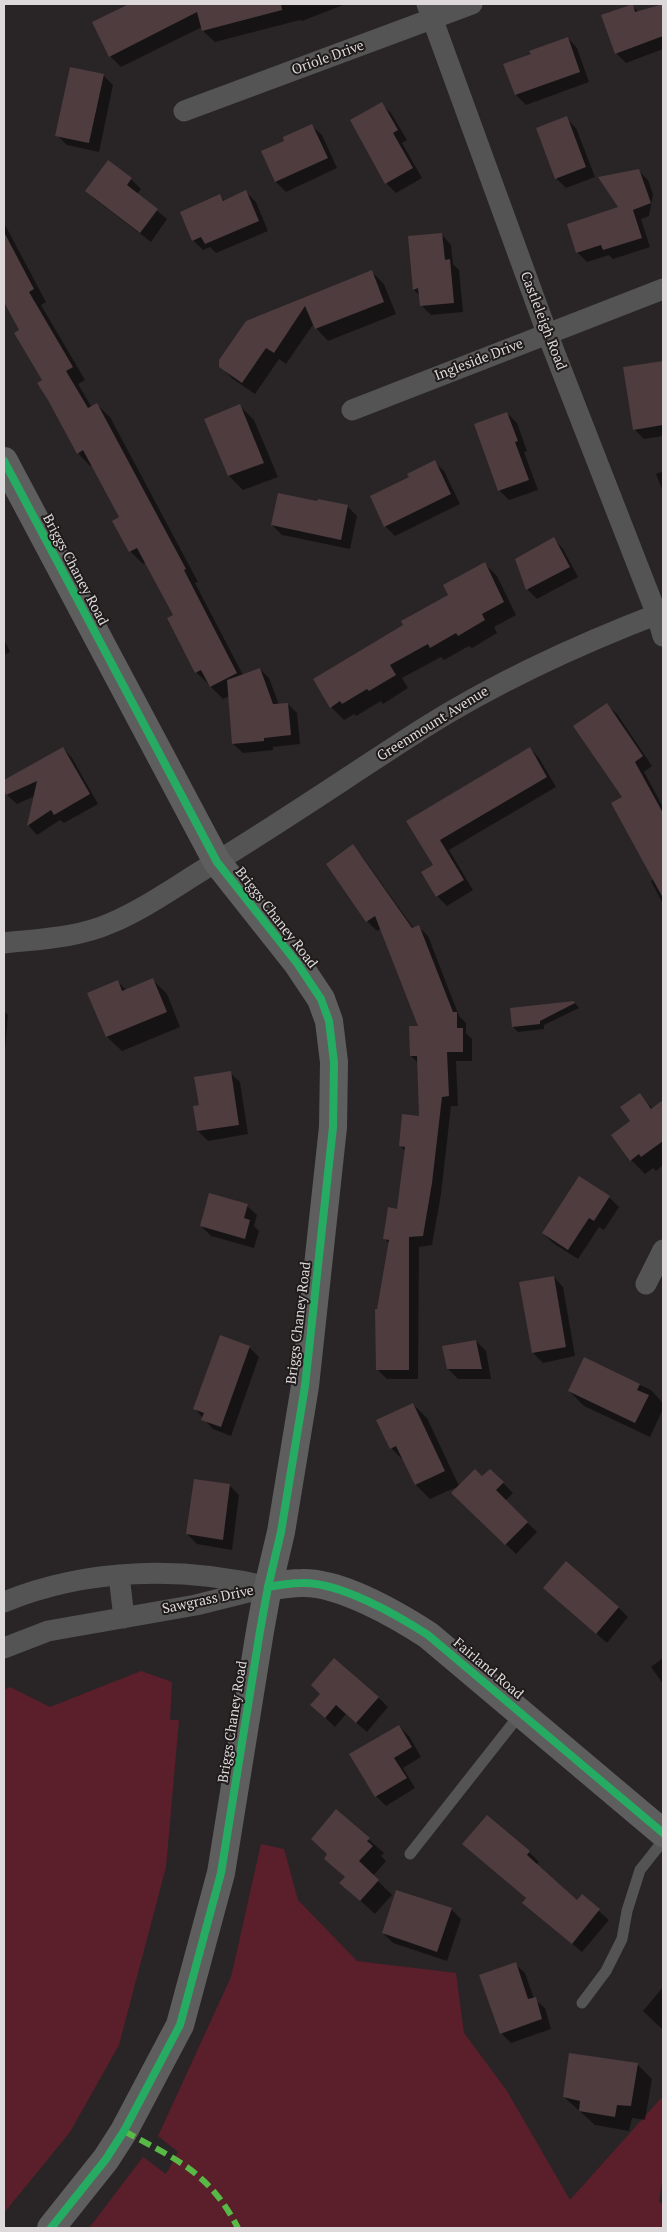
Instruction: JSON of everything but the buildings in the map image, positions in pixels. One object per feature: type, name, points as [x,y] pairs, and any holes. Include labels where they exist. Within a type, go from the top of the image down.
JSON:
[{"type":"main road","name":"Briggs Chaney Road","points":[[4,461],[217,862],[296,963],[321,999],[329,1021],[334,1062],[333,1127],[305,1386],[281,1532],[268,1587],[221,1873],[180,2025],[124,2131],[106,2159],[51,2228]]},
{"type":"main road","name":"Fairland Road","points":[[268,1587],[303,1582],[337,1589],[382,1608],[428,1635],[663,1832]]},
{"type":"street","name":"Oriole Drive","points":[[184,111],[430,12],[472,4]]},
{"type":"street","name":"Castleleigh Road","points":[[430,12],[547,333],[660,614],[663,636]]},
{"type":"street","name":"Ingleside Drive","points":[[352,410],[663,289]]},
{"type":"street","name":"Greenmount Avenue","points":[[4,943],[72,936],[111,923],[137,910],[217,862],[422,729],[494,686],[542,663],[660,614]]},
{"type":"street","points":[[646,1284],[663,1250]]},
{"type":"street","name":"Sawgrass Drive","points":[[4,1602],[26,1593],[66,1583],[119,1575],[177,1573],[207,1575],[231,1578],[268,1587]]},
{"type":"street","points":[[119,1575],[124,1618]]},
{"type":"street","name":"Sawgrass Drive","points":[[4,1648],[48,1631],[217,1601],[268,1587]]},
{"type":"lane","points":[[410,1854],[521,1713]]},
{"type":"lane","points":[[582,2003],[606,1971],[622,1939],[627,1911],[640,1870],[663,1841]]},
{"type":"shaded area","points":[[141,1671],[172,1682],[170,1720],[179,1720],[166,1867],[119,2045],[70,2132],[4,2213],[4,1690],[10,1687],[50,1707]]},
{"type":"shaded area","points":[[261,1844],[284,1849],[298,1900],[357,1961],[456,1973],[464,2033],[507,2091],[570,2200],[663,2096],[663,2175],[659,2202],[663,2204],[663,2228],[89,2228],[143,2157],[166,2174],[178,2152],[158,2136],[231,1977]]},
{"type":"marked path","points":[[124,2131],[176,2160],[203,2180],[227,2209],[238,2228]]},
{"type":"cycle path","points":[[4,461],[217,862],[297,963],[321,999],[329,1021],[334,1062],[333,1127],[305,1386],[281,1532],[260,1631],[221,1873],[180,2025],[124,2131],[106,2159],[51,2228]]},
{"type":"cycle path","points":[[268,1587],[302,1583],[333,1588],[385,1609],[428,1635],[663,1833]]}]
